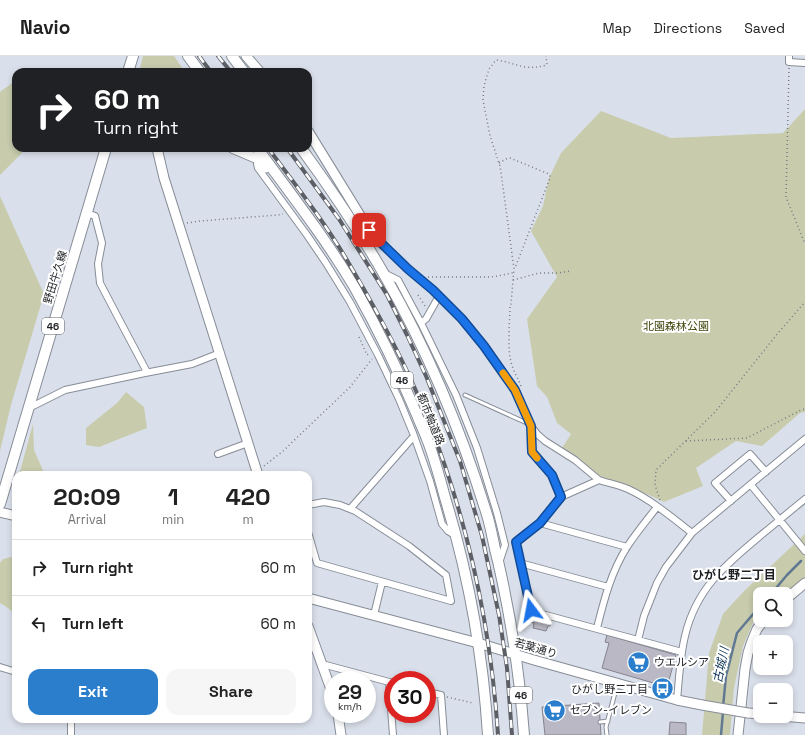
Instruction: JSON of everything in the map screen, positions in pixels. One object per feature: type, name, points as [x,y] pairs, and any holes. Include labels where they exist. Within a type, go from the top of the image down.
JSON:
[{"type":"main road","points":[[129,68],[133,56]]},
{"type":"main road","points":[[188,56],[197,68]]},
{"type":"main road","points":[[232,56],[241,68]]},
{"type":"main road","name":"野田牛久線","points":[[0,504],[105,152]]},
{"type":"main road","name":"都市軸道路","points":[[304,152],[350,219],[383,272],[409,320],[455,423],[472,468],[488,519],[511,622],[522,702],[524,735]]},
{"type":"main road","name":"都市軸道路","points":[[260,154],[310,218],[354,287],[394,362],[427,439],[457,537],[470,599],[483,676],[488,735]]},
{"type":"street","points":[[246,56],[256,68]]},
{"type":"street","points":[[789,59],[805,63]]},
{"type":"street","points":[[312,137],[369,230],[462,319],[484,346],[518,394],[531,426],[538,434],[545,441],[575,460],[599,480],[628,488],[668,514],[692,533]]},
{"type":"street","points":[[158,152],[164,178],[257,471]]},
{"type":"street","points":[[260,154],[257,164],[258,168],[305,231],[326,263],[350,302],[378,355],[399,399],[414,436],[430,481],[442,524],[448,531],[457,537]]},
{"type":"street","points":[[86,213],[95,216],[102,243],[98,264],[100,283],[148,372]]},
{"type":"street","points":[[305,231],[310,218]]},
{"type":"street","points":[[383,272],[398,280],[421,323],[456,395],[477,448],[505,545],[498,564]]},
{"type":"street","points":[[421,323],[426,319],[439,296]]},
{"type":"street","points":[[28,408],[65,390],[192,364],[220,353]]},
{"type":"street","points":[[531,426],[532,452],[552,475],[561,497]]},
{"type":"street","points":[[350,509],[414,436]]},
{"type":"street","points":[[638,640],[644,616],[657,583],[666,567],[692,533],[805,440]]},
{"type":"street","points":[[218,454],[248,443]]},
{"type":"street","points":[[731,501],[715,483],[750,454],[766,472]]},
{"type":"street","points":[[599,480],[561,497],[540,523],[516,542],[531,610],[682,652]]},
{"type":"street","points":[[750,485],[805,551]]},
{"type":"street","points":[[677,700],[685,637],[691,619],[705,590],[729,562],[805,499]]},
{"type":"street","points":[[312,504],[324,502],[355,511],[409,546],[446,575],[451,601],[317,563],[312,546]]},
{"type":"street","points":[[596,628],[608,587],[618,562],[627,547],[657,507]]},
{"type":"street","points":[[0,512],[12,515]]},
{"type":"street","points":[[540,523],[627,547]]},
{"type":"street","points":[[520,563],[608,587]]},
{"type":"street","points":[[374,615],[382,582]]},
{"type":"street","points":[[793,593],[805,583]]},
{"type":"street","name":"若葉通り","points":[[312,599],[677,700],[753,713]]},
{"type":"street","points":[[738,735],[748,653],[759,627]]},
{"type":"street","points":[[312,637],[324,671]]},
{"type":"street","points":[[322,664],[384,680]]},
{"type":"street","points":[[0,667],[12,671]]},
{"type":"street","points":[[436,694],[441,695],[444,735]]},
{"type":"street","points":[[793,717],[805,718]]},
{"type":"street","points":[[71,723],[71,735]]},
{"type":"street","points":[[339,723],[341,735]]},
{"type":"street","points":[[393,723],[393,735]]},
{"type":"lane","points":[[465,394],[531,426]]},
{"type":"lane","points":[[607,735],[606,727],[617,684]]},
{"type":"lane","points":[[600,722],[608,722]]},
{"type":"path","points":[[521,388],[511,362],[510,345],[510,305],[514,269],[499,163],[490,136],[483,100],[484,86],[489,69],[496,60],[523,66],[537,67],[547,65],[546,56]]},
{"type":"path","points":[[789,59],[786,197],[805,244]]},
{"type":"path","points":[[421,280],[426,277],[490,277],[512,272],[514,269],[550,176],[549,174],[510,158],[499,163]]},
{"type":"path","points":[[179,224],[278,215],[290,212]]},
{"type":"path","points":[[513,280],[538,273],[558,273],[571,271]]},
{"type":"path","points":[[418,295],[427,309]]},
{"type":"path","points":[[668,514],[658,497],[655,485],[656,470],[715,412],[778,333],[805,302]]},
{"type":"path","points":[[359,337],[367,354]]},
{"type":"path","points":[[260,471],[322,415],[350,387],[374,357],[378,355]]},
{"type":"path","points":[[685,441],[747,438],[805,409]]},
{"type":"path","points":[[441,695],[473,703]]},
{"type":"green space","points":[[143,56],[174,56],[182,68],[140,68]]},
{"type":"green space","points":[[12,83],[12,152],[23,152],[0,175],[0,92]]},
{"type":"green space","name":"北園森林公園","points":[[805,109],[805,412],[800,413],[762,446],[736,441],[696,468],[703,486],[664,502],[598,475],[580,460],[562,448],[571,434],[557,423],[547,397],[537,386],[527,319],[557,277],[531,231],[543,206],[549,178],[561,153],[601,111],[671,138],[783,133]]},
{"type":"green space","points":[[0,196],[44,294],[11,405],[0,451]]},
{"type":"green space","points":[[126,392],[144,407],[147,428],[99,447],[86,445],[86,428],[117,403]]},
{"type":"green space","points":[[33,424],[34,450],[43,471],[20,471]]},
{"type":"green space","points":[[805,534],[805,577],[792,587],[753,587],[753,623],[743,646],[734,688],[730,735],[702,735],[709,653],[723,614],[744,591]]},
{"type":"green space","points":[[12,557],[12,612],[0,603],[0,563],[3,559]]},
{"type":"building","points":[[530,615],[551,621],[550,626],[548,626],[546,631],[533,628],[534,623],[530,622]]},
{"type":"building","name":"ウエルシア","points":[[607,635],[676,655],[667,687],[602,668],[609,643],[605,642]]},
{"type":"building","points":[[599,703],[601,735],[545,735],[542,707]]},
{"type":"building","points":[[670,722],[686,723],[686,735],[669,735]]},
{"type":"waterway","name":"古城川","points":[[777,587],[801,561]]},
{"type":"waterway","name":"古城川","points":[[723,707],[726,676],[737,633],[753,614]]},
{"type":"waterway","name":"古城川","points":[[721,735],[723,712]]},
{"type":"railway","points":[[199,56],[208,68]]},
{"type":"railway","points":[[218,56],[228,68]]},
{"type":"railway","points":[[271,152],[322,221],[342,251],[393,343],[429,422],[455,498],[476,576],[490,655],[498,735]]},
{"type":"railway","points":[[290,152],[339,219],[387,295],[426,376],[460,461],[482,536],[499,615],[507,668],[512,735]]},
{"type":"slow traffic","points":[[503,373],[520,399],[531,426],[532,452],[537,458]]},
{"type":"place","name":"ウエルシア","points":[[639,662]]},
{"type":"place","name":"ひがし野二丁目","points":[[663,689]]},
{"type":"place","name":"セブン-イレブン","points":[[554,710]]},
{"type":"district","name":"ひがし野二丁目","points":[[734,575]]},
{"type":"route","points":[[369,230],[408,269],[433,290],[462,319],[484,346],[520,399],[531,426],[532,452],[552,475],[561,497],[540,523],[516,542],[531,610]]}]
